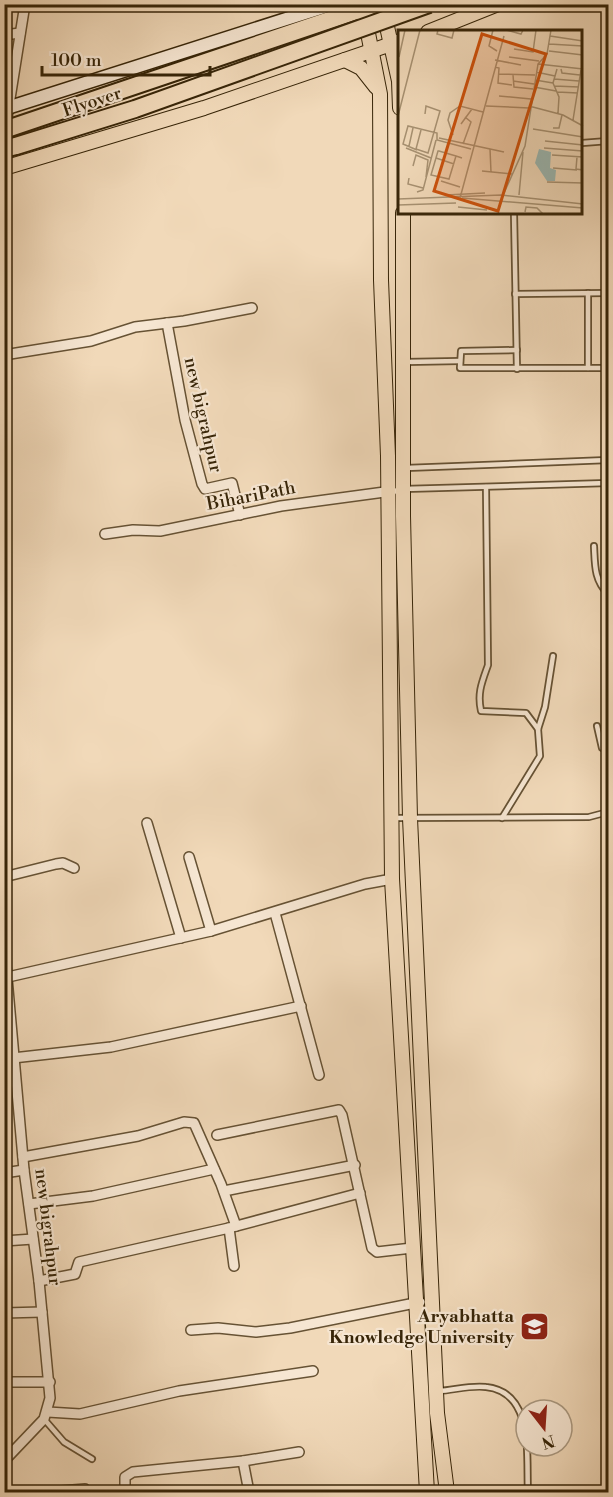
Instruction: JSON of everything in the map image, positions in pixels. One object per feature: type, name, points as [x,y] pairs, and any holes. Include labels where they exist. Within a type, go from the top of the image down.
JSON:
[{"type":"highway","name":"Flyover","points":[[4,149],[135,109],[429,4]]},
{"type":"highway","points":[[5,130],[364,8]]},
{"type":"main road","points":[[382,4],[395,42],[398,65]]},
{"type":"main road","points":[[432,30],[498,4]]},
{"type":"main road","points":[[364,8],[370,51],[380,94],[381,280],[388,491],[392,879],[427,1489],[445,1488],[436,1392],[410,818],[403,489],[404,214]]},
{"type":"main road","points":[[4,168],[204,108],[395,42]]},
{"type":"main road","points":[[345,60],[367,74],[380,94]]},
{"type":"main road","points":[[394,929],[414,928]]},
{"type":"main road","points":[[405,1122],[423,1120]]},
{"type":"street","points":[[5,130],[6,108],[25,4]]},
{"type":"street","points":[[6,108],[330,5],[364,8]]},
{"type":"street","points":[[4,36],[20,33]]},
{"type":"street","points":[[4,355],[76,344],[135,327],[252,308]]},
{"type":"street","name":"new bigrahpur","points":[[167,323],[183,409],[202,484],[205,489],[210,490],[232,483],[240,514]]},
{"type":"street","name":"BihariPath","points":[[105,534],[133,530],[160,531],[292,504],[403,489]]},
{"type":"street","points":[[147,823],[180,938]]},
{"type":"street","points":[[189,857],[211,932]]},
{"type":"street","points":[[4,877],[63,863],[74,868]]},
{"type":"street","points":[[8,977],[211,932],[365,884],[392,879]]},
{"type":"street","points":[[275,913],[319,1075]]},
{"type":"street","name":"new bigrahpur","points":[[4,944],[8,977],[7,1000],[24,1170],[50,1382],[46,1416]]},
{"type":"street","points":[[13,1058],[111,1047],[301,1006]]},
{"type":"street","points":[[4,1074],[16,1072]]},
{"type":"street","points":[[217,1135],[339,1110],[355,1165],[372,1248],[377,1252],[412,1248]]},
{"type":"street","points":[[23,1158],[126,1139],[189,1122],[194,1123],[224,1191],[232,1227],[234,1266]]},
{"type":"street","points":[[224,1191],[355,1165]]},
{"type":"street","points":[[28,1204],[93,1196],[214,1169]]},
{"type":"street","points":[[4,1173],[24,1170]]},
{"type":"street","points":[[39,1281],[75,1274],[79,1262],[232,1227],[360,1193]]},
{"type":"street","points":[[4,1241],[33,1239]]},
{"type":"street","points":[[191,1330],[218,1328],[256,1332],[290,1328],[360,1316],[416,1302],[432,1301]]},
{"type":"street","points":[[4,1313],[42,1312]]},
{"type":"street","points":[[4,1461],[46,1416],[80,1414],[161,1394],[313,1371]]},
{"type":"street","points":[[4,1382],[50,1382]]},
{"type":"street","points":[[125,1492],[125,1477],[133,1472],[243,1461],[299,1452]]},
{"type":"street","points":[[243,1461],[249,1492]]},
{"type":"street","points":[[48,1492],[85,1489]]},
{"type":"lane","points":[[583,143],[609,141]]},
{"type":"lane","points":[[514,214],[517,369]]},
{"type":"lane","points":[[588,293],[588,368]]},
{"type":"lane","points":[[516,294],[609,293]]},
{"type":"lane","points":[[516,350],[460,351],[460,368],[609,368]]},
{"type":"lane","points":[[402,362],[460,361]]},
{"type":"lane","points":[[403,468],[609,460]]},
{"type":"lane","points":[[403,489],[609,483]]},
{"type":"lane","points":[[486,487],[488,665],[479,688],[481,711],[526,713],[538,729]]},
{"type":"lane","points":[[594,546],[595,574],[600,586],[609,594]]},
{"type":"lane","points":[[502,818],[540,756],[538,729],[545,707],[553,656]]},
{"type":"lane","points":[[597,726],[602,747],[609,752]]},
{"type":"lane","points":[[392,818],[589,818],[609,812]]},
{"type":"lane","points":[[436,1392],[487,1387],[504,1392],[515,1402],[525,1427],[528,1492]]},
{"type":"lane","points":[[46,1416],[64,1442],[92,1459]]},
{"type":"place","name":"Aryabhatta Knowledge University","points":[[535,1326]]}]
